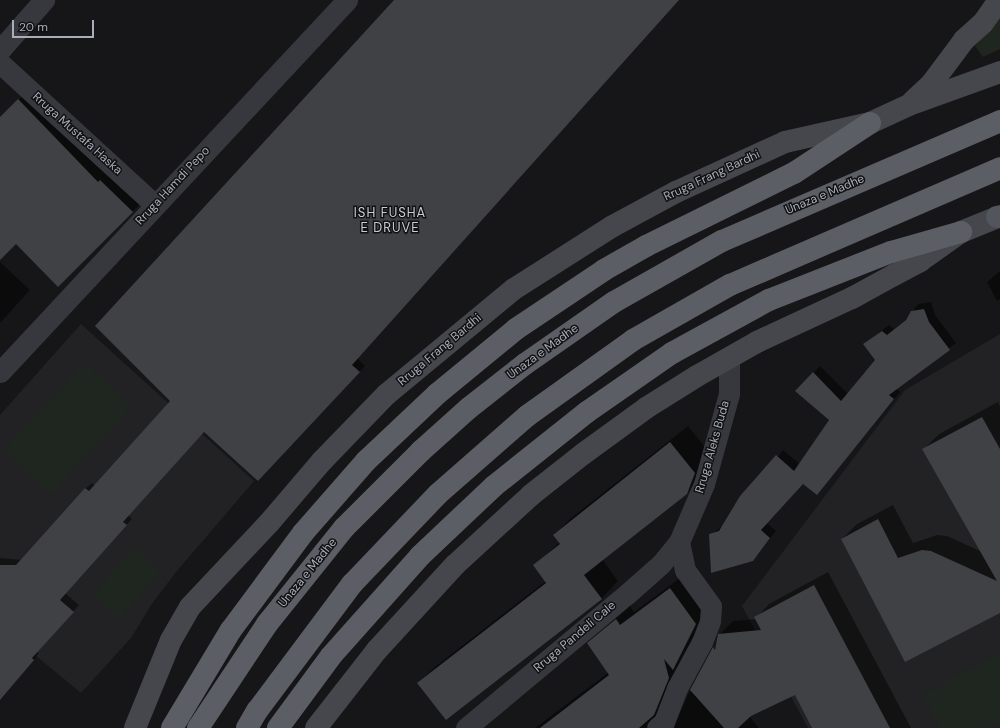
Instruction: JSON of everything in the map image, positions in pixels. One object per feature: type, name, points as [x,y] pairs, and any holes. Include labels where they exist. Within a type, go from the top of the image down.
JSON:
[{"type":"highway","name":"Unaza e Madhe","points":[[198,728],[235,669],[298,582],[379,492],[469,408],[525,364],[614,302],[722,242],[831,193],[1000,121]]},
{"type":"highway","points":[[172,728],[231,630],[303,533],[366,461],[437,394],[516,329],[604,270],[646,246],[794,173],[870,123]]},
{"type":"highway","points":[[247,728],[262,704],[352,584],[438,494],[527,416],[633,340],[730,285],[842,234],[1000,168]]},
{"type":"highway","points":[[278,728],[331,656],[420,556],[494,486],[587,412],[672,354],[769,300],[890,252],[961,232]]},
{"type":"main road","points":[[909,105],[932,83],[964,40],[983,23],[999,0]]},
{"type":"main road","points":[[909,105],[1000,72]]},
{"type":"main road","name":"Rruga Frang Bardhi","points":[[135,728],[171,640],[190,607],[269,523],[322,461],[387,394],[426,359],[514,289],[613,226],[669,196],[785,142],[870,123],[909,105]]},
{"type":"main road","points":[[316,728],[378,650],[455,565],[496,526],[583,454],[646,408],[729,358],[873,287],[920,261],[961,232],[999,217]]},
{"type":"street","points":[[0,50],[44,0]]},
{"type":"street","name":"Rruga Hamdi Pepo","points":[[0,372],[347,0]]},
{"type":"street","name":"Rruga Mustafa Haska","points":[[0,63],[155,205]]},
{"type":"street","name":"Rruga Aleks Buda","points":[[679,542],[704,484],[729,394],[729,358]]},
{"type":"street","points":[[663,726],[677,688],[702,642],[710,621],[710,606],[685,570],[679,542]]},
{"type":"street","name":"Rruga Pandeli Cale","points":[[466,728],[627,594],[661,564],[679,542]]},
{"type":"shaded area","points":[[1000,15],[1000,49],[983,57],[975,46]]},
{"type":"shaded area","points":[[81,324],[254,481],[176,572],[151,605],[131,638],[81,693],[0,626],[0,415]]},
{"type":"shaded area","points":[[1000,334],[1000,728],[808,728],[742,606],[905,390]]},
{"type":"shaded area","points":[[85,363],[132,407],[51,494],[4,450]]},
{"type":"shaded area","points":[[134,548],[161,572],[119,618],[93,594]]},
{"type":"shaded area","points":[[1000,653],[1000,722],[989,728],[939,728],[922,695]]},
{"type":"building","points":[[394,0],[679,0],[352,365],[360,372],[258,481],[204,432],[123,522],[127,525],[60,600],[74,612],[32,658],[34,660],[0,700],[0,565],[16,565],[85,488],[89,491],[170,401],[95,326]]},
{"type":"building","points":[[18,99],[98,182],[100,180],[133,212],[58,287],[16,244],[0,260],[0,117]]},
{"type":"building","points":[[924,309],[929,322],[950,350],[889,395],[894,399],[817,495],[803,484],[761,530],[770,538],[753,561],[711,573],[709,534],[719,531],[740,496],[776,455],[794,471],[829,420],[795,391],[813,372],[841,401],[875,360],[863,344],[882,331],[887,335],[906,320],[911,311]]},
{"type":"building","points":[[982,417],[1000,449],[1000,613],[905,662],[841,539],[878,519],[898,558],[922,550],[931,551],[997,581],[922,449]]},
{"type":"building","points":[[670,442],[695,473],[687,494],[584,575],[602,599],[446,720],[417,683],[546,583],[533,565],[560,544],[553,535]]},
{"type":"building","points":[[814,585],[890,728],[812,728],[795,695],[751,716],[738,728],[724,728],[690,690],[713,647],[715,650],[718,634],[761,630],[754,617]]},
{"type":"building","points":[[670,588],[696,624],[673,670],[664,659],[669,678],[654,715],[639,728],[540,728],[609,675],[587,643],[616,619],[620,625]]},
{"type":"district","name":"ISH FUSHA E DRUVE","points":[[390,222]]}]
